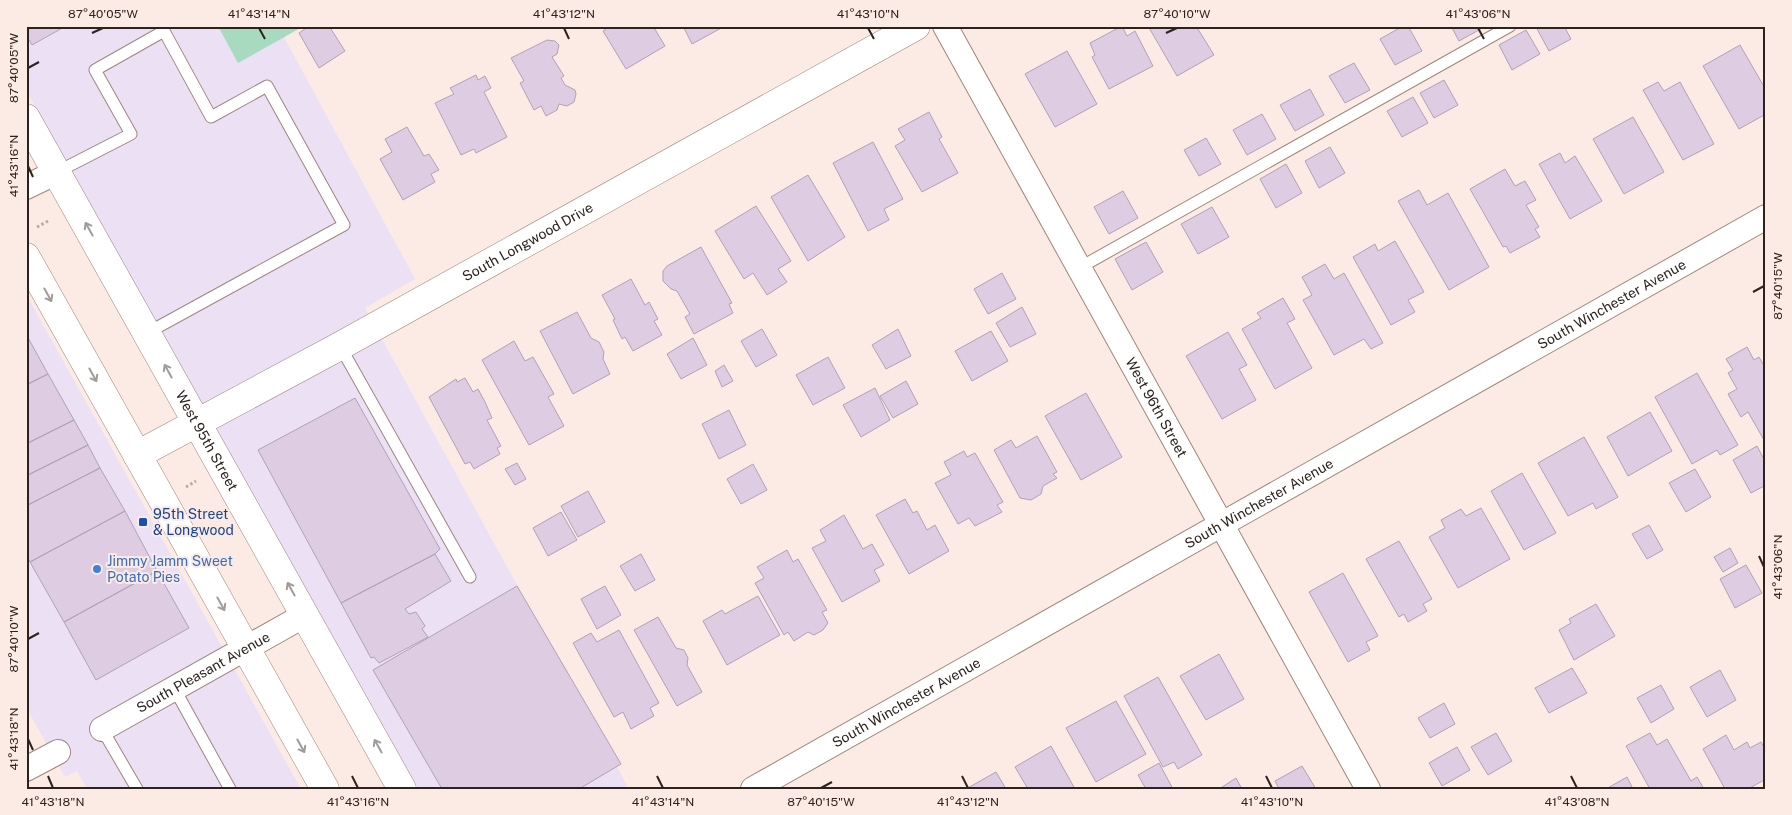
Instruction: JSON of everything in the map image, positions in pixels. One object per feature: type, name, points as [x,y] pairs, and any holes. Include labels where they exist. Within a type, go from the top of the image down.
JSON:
[{"type":"main road","name":"South Longwood Drive","points":[[137,455],[340,346],[916,26]]},
{"type":"main road","name":"West 95th Street","points":[[26,118],[402,789]]},
{"type":"main road","points":[[26,257],[325,789]]},
{"type":"street","name":"West 96th Street","points":[[945,26],[1368,789]]},
{"type":"street","points":[[26,187],[57,172]]},
{"type":"street","name":"South Winchester Avenue","points":[[753,789],[1766,217]]},
{"type":"street","name":"South Pleasant Avenue","points":[[102,728],[305,615]]},
{"type":"street","points":[[26,769],[58,752]]},
{"type":"lane","points":[[1079,268],[1510,26]]},
{"type":"lane","points":[[57,172],[131,134],[94,70],[164,31],[211,117],[267,86],[344,224],[147,333]]},
{"type":"lane","points":[[340,346],[470,577]]},
{"type":"lane","points":[[174,688],[230,789]]},
{"type":"lane","points":[[102,728],[137,789]]},
{"type":"path","points":[[37,227],[50,220]]},
{"type":"shaded area","points":[[26,26],[278,26],[415,279],[365,308],[629,789],[415,789],[26,90]]},
{"type":"shaded area","points":[[26,294],[301,789],[87,789],[77,771],[65,777],[26,707]]},
{"type":"green space","points":[[218,26],[304,26],[238,63]]},
{"type":"building","points":[[26,26],[66,26],[32,45],[26,35]]},
{"type":"building","points":[[309,26],[329,26],[345,51],[319,68],[299,33]]},
{"type":"building","points":[[605,26],[653,26],[665,46],[626,69],[603,31],[606,29]]},
{"type":"building","points":[[683,26],[725,26],[692,44]]},
{"type":"building","points":[[1122,26],[1127,36],[1135,31],[1153,66],[1109,89],[1092,57],[1095,55],[1090,43]]},
{"type":"building","points":[[1148,26],[1196,26],[1214,55],[1177,76]]},
{"type":"building","points":[[1403,26],[1408,26],[1422,51],[1395,65],[1380,39]]},
{"type":"building","points":[[1451,26],[1486,26],[1459,41]]},
{"type":"building","points":[[1564,26],[1571,39],[1549,51],[1536,27]]},
{"type":"building","points":[[1526,30],[1540,54],[1512,70],[1499,45]]},
{"type":"building","points":[[547,40],[555,41],[559,45],[557,54],[552,57],[564,76],[561,78],[565,85],[575,90],[576,94],[574,102],[567,106],[559,104],[557,110],[546,116],[541,106],[534,110],[520,83],[524,81],[511,58]]},
{"type":"building","points":[[1740,45],[1766,90],[1766,114],[1739,129],[1703,66]]},
{"type":"building","points":[[1067,51],[1097,104],[1055,127],[1025,74]]},
{"type":"building","points":[[1354,63],[1370,90],[1345,103],[1329,76]]},
{"type":"building","points":[[476,75],[478,80],[485,76],[491,88],[484,92],[507,137],[476,153],[474,149],[461,155],[435,103],[454,94],[450,88]]},
{"type":"building","points":[[1444,80],[1458,105],[1434,118],[1420,93]]},
{"type":"building","points":[[1658,82],[1664,91],[1680,82],[1714,144],[1683,160],[1643,90]]},
{"type":"building","points":[[1310,89],[1324,115],[1295,131],[1280,105]]},
{"type":"building","points":[[1413,97],[1428,123],[1402,137],[1387,111]]},
{"type":"building","points":[[929,112],[942,137],[939,139],[958,173],[922,192],[895,146],[905,140],[898,129]]},
{"type":"building","points":[[1262,114],[1276,139],[1247,155],[1233,130]]},
{"type":"building","points":[[1633,117],[1664,172],[1624,194],[1593,139]]},
{"type":"building","points":[[407,127],[424,156],[429,154],[439,170],[431,174],[435,182],[403,200],[380,159],[392,152],[385,139]]},
{"type":"building","points":[[1206,138],[1221,164],[1199,176],[1184,150]]},
{"type":"building","points":[[873,142],[903,199],[884,209],[889,220],[868,231],[833,163]]},
{"type":"building","points":[[1330,147],[1345,173],[1319,188],[1305,161]]},
{"type":"building","points":[[1560,153],[1565,163],[1575,156],[1602,201],[1570,219],[1539,164]]},
{"type":"building","points":[[1286,164],[1302,193],[1276,208],[1260,179]]},
{"type":"building","points":[[1505,169],[1515,186],[1525,181],[1536,200],[1526,205],[1539,227],[1535,229],[1540,237],[1510,253],[1506,246],[1503,247],[1470,189]]},
{"type":"building","points":[[808,175],[845,237],[808,261],[771,197]]},
{"type":"building","points":[[1419,190],[1427,205],[1448,193],[1489,267],[1449,290],[1398,201]]},
{"type":"building","points":[[1123,191],[1138,218],[1109,234],[1094,207]]},
{"type":"building","points":[[756,206],[791,261],[778,269],[787,282],[767,295],[753,273],[744,279],[715,231]]},
{"type":"building","points":[[1212,207],[1229,237],[1198,254],[1181,224]]},
{"type":"building","points":[[1395,241],[1424,292],[1408,300],[1415,312],[1391,325],[1353,257],[1375,244],[1378,251]]},
{"type":"building","points":[[1146,242],[1163,272],[1132,290],[1115,259]]},
{"type":"building","points":[[701,247],[732,303],[729,304],[733,313],[694,334],[685,317],[690,314],[677,291],[671,289],[663,281],[663,271],[667,266]]},
{"type":"building","points":[[1325,264],[1334,279],[1344,273],[1383,343],[1371,349],[1364,339],[1334,355],[1303,300],[1312,295],[1302,277]]},
{"type":"building","points":[[1002,273],[1016,299],[988,314],[974,289]]},
{"type":"building","points":[[631,279],[645,305],[649,302],[658,319],[654,321],[662,335],[633,351],[625,337],[622,339],[613,320],[615,319],[602,295]]},
{"type":"building","points":[[1283,298],[1295,319],[1287,323],[1312,368],[1275,389],[1242,329],[1261,318],[1257,313]]},
{"type":"building","points":[[1022,307],[1036,334],[1010,347],[996,323]]},
{"type":"building","points":[[577,312],[591,338],[599,342],[604,352],[603,359],[610,374],[573,394],[540,331]]},
{"type":"building","points":[[762,329],[777,355],[756,367],[741,341]]},
{"type":"building","points":[[898,329],[911,356],[886,369],[872,345]]},
{"type":"building","points":[[991,331],[1008,361],[972,381],[955,351]]},
{"type":"building","points":[[1228,332],[1247,365],[1239,369],[1256,400],[1222,419],[1186,356]]},
{"type":"building","points":[[26,334],[48,374],[26,385]]},
{"type":"building","points":[[693,338],[707,365],[681,379],[667,354]]},
{"type":"building","points":[[514,341],[525,361],[533,357],[554,394],[548,397],[564,426],[529,445],[482,360]]},
{"type":"building","points":[[1747,347],[1754,360],[1759,357],[1766,369],[1766,439],[1764,440],[1748,412],[1741,417],[1728,394],[1737,389],[1728,373],[1733,370],[1726,359]]},
{"type":"building","points":[[828,357],[845,388],[813,405],[796,375]]},
{"type":"building","points":[[724,365],[733,381],[722,387],[715,371]]},
{"type":"building","points":[[1697,373],[1738,445],[1720,455],[1717,450],[1692,464],[1655,397]]},
{"type":"building","points":[[48,374],[74,420],[26,444],[26,385]]},
{"type":"building","points":[[465,378],[473,392],[478,389],[485,402],[492,418],[487,420],[501,446],[497,448],[500,454],[474,469],[470,462],[465,464],[429,397],[456,379],[457,382]]},
{"type":"building","points":[[906,381],[918,404],[893,418],[880,396]]},
{"type":"building","points":[[875,388],[890,420],[861,437],[843,405]]},
{"type":"building","points":[[1086,393],[1122,457],[1081,480],[1045,416]]},
{"type":"building","points":[[355,398],[440,549],[435,554],[341,603],[258,450]]},
{"type":"building","points":[[729,410],[746,445],[719,459],[702,424]]},
{"type":"building","points":[[1650,412],[1672,451],[1628,476],[1607,437]]},
{"type":"building","points":[[74,420],[88,445],[26,476],[26,444]]},
{"type":"building","points":[[1037,436],[1057,472],[1053,474],[1057,478],[1043,486],[1041,494],[1031,500],[1020,498],[994,450],[1011,440],[1016,448]]},
{"type":"building","points":[[1584,437],[1618,497],[1596,509],[1593,503],[1568,516],[1538,463]]},
{"type":"building","points":[[88,445],[100,468],[26,506],[26,476]]},
{"type":"building","points":[[1757,446],[1766,463],[1766,485],[1751,493],[1733,460]]},
{"type":"building","points":[[964,451],[967,457],[975,453],[1003,502],[997,505],[1002,512],[975,526],[969,518],[958,524],[935,483],[951,475],[944,462]]},
{"type":"building","points":[[517,463],[526,479],[515,485],[505,469]]},
{"type":"building","points":[[753,464],[767,490],[741,504],[727,479]]},
{"type":"building","points":[[100,468],[125,511],[30,562],[26,554],[26,506]]},
{"type":"building","points":[[1695,469],[1711,497],[1686,512],[1669,483]]},
{"type":"building","points":[[1522,473],[1556,533],[1524,550],[1491,491]]},
{"type":"building","points":[[588,491],[605,522],[578,537],[561,506]]},
{"type":"building","points":[[905,499],[913,513],[917,511],[927,530],[935,525],[949,551],[909,574],[876,515]]},
{"type":"building","points":[[1481,508],[1510,559],[1458,588],[1429,537],[1445,528],[1441,520],[1461,509],[1466,516]]},
{"type":"building","points":[[125,511],[157,571],[64,622],[30,562]]},
{"type":"building","points":[[561,512],[577,540],[548,556],[533,528]]},
{"type":"building","points":[[844,515],[863,549],[872,544],[884,565],[874,570],[880,581],[842,602],[812,548],[826,541],[820,530]]},
{"type":"building","points":[[1649,525],[1663,550],[1647,559],[1632,534]]},
{"type":"building","points":[[1399,541],[1432,599],[1423,604],[1427,611],[1408,622],[1404,614],[1399,617],[1366,559]]},
{"type":"building","points":[[1730,548],[1738,563],[1723,572],[1714,557]]},
{"type":"building","points":[[787,550],[793,562],[798,559],[827,610],[822,612],[828,623],[823,630],[814,635],[808,632],[794,641],[788,632],[784,635],[755,583],[764,578],[757,567]]},
{"type":"building","points":[[435,554],[451,581],[405,609],[409,614],[416,612],[425,626],[422,629],[428,637],[379,663],[374,657],[371,658],[341,603]]},
{"type":"building","points":[[641,554],[655,580],[635,591],[620,566]]},
{"type":"building","points":[[1746,565],[1762,593],[1735,608],[1720,579]]},
{"type":"building","points":[[157,571],[189,628],[96,680],[64,622]]},
{"type":"building","points":[[1343,573],[1378,636],[1366,642],[1370,650],[1348,662],[1309,592]]},
{"type":"building","points":[[517,586],[621,764],[579,789],[442,789],[373,670]]},
{"type":"building","points":[[605,586],[621,615],[597,629],[581,599]]},
{"type":"building","points":[[758,596],[780,635],[727,665],[703,621],[722,610],[725,614]]},
{"type":"building","points":[[1596,604],[1615,636],[1574,660],[1559,630],[1571,623],[1569,619]]},
{"type":"building","points":[[658,617],[676,648],[684,650],[688,658],[687,665],[702,692],[677,706],[634,630]]},
{"type":"building","points":[[619,630],[659,703],[650,708],[654,716],[631,729],[623,712],[614,717],[573,643],[591,633],[597,642]]},
{"type":"building","points":[[1219,654],[1244,699],[1206,720],[1180,676]]},
{"type":"building","points":[[1572,668],[1587,693],[1549,713],[1535,688]]},
{"type":"building","points":[[1720,670],[1736,700],[1707,717],[1690,687]]},
{"type":"building","points":[[1158,677],[1202,755],[1178,769],[1174,762],[1163,767],[1124,696]]},
{"type":"building","points":[[1661,685],[1674,709],[1651,723],[1637,698]]},
{"type":"building","points":[[1116,701],[1146,754],[1096,782],[1066,728]]},
{"type":"building","points":[[1444,703],[1455,724],[1430,738],[1418,718]]},
{"type":"building","points":[[1496,733],[1512,761],[1488,775],[1471,747]]},
{"type":"building","points":[[1650,733],[1657,745],[1667,739],[1691,781],[1697,777],[1704,789],[1650,789],[1626,746]]},
{"type":"building","points":[[1726,735],[1734,750],[1747,742],[1750,748],[1761,742],[1766,751],[1766,779],[1748,789],[1725,789],[1703,749]]},
{"type":"building","points":[[1051,746],[1075,789],[1028,789],[1015,767]]},
{"type":"building","points":[[1457,747],[1470,770],[1442,786],[1429,763]]},
{"type":"building","points":[[1159,763],[1173,789],[1146,789],[1138,775]]},
{"type":"building","points":[[1302,766],[1316,789],[1279,789],[1275,781]]},
{"type":"building","points":[[996,772],[1006,789],[966,789]]},
{"type":"building","points":[[1627,777],[1633,789],[1606,789]]},
{"type":"building","points":[[1236,778],[1242,789],[1219,789]]},
{"type":"place","name":"95th Street & Longwood","points":[[143,522]]},
{"type":"place","name":"Jimmy Jamm Sweet Potato Pies","points":[[97,569]]}]
